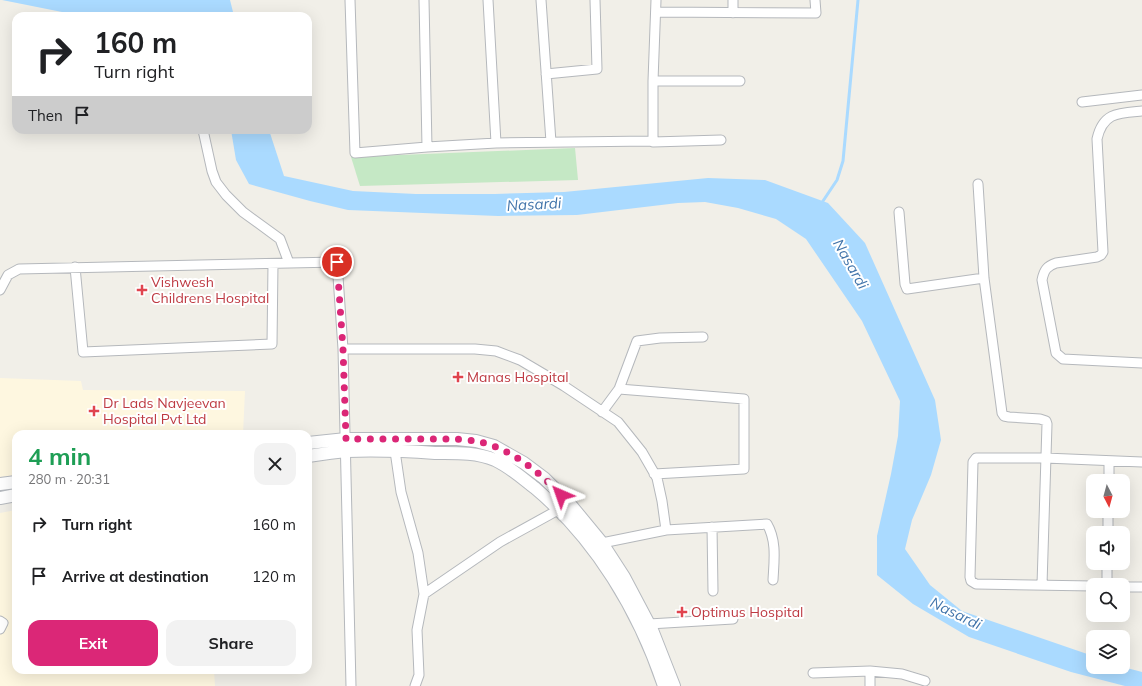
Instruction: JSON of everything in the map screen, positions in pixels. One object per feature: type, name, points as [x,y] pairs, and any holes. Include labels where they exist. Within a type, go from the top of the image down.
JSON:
[{"type":"main road","points":[[312,455],[346,445],[457,439],[476,441],[494,446],[524,463],[544,478],[569,503],[602,543],[624,577],[649,624],[674,686]]},
{"type":"main road","points":[[312,443],[346,445],[395,451],[472,454],[495,460],[517,474],[543,495],[579,532],[615,581],[638,622],[658,667],[664,686]]},
{"type":"main road","points":[[0,484],[12,482]]},
{"type":"main road","points":[[0,498],[12,496]]},
{"type":"street","points":[[350,0],[356,153],[496,143],[721,140]]},
{"type":"street","points":[[424,0],[427,147]]},
{"type":"street","points":[[488,0],[496,143]]},
{"type":"street","points":[[541,0],[551,142]]},
{"type":"street","points":[[546,74],[595,71],[597,69],[595,0]]},
{"type":"street","points":[[653,142],[653,81],[656,0]]},
{"type":"street","points":[[733,0],[733,13]]},
{"type":"street","points":[[656,12],[816,14],[815,0]]},
{"type":"street","points":[[653,81],[740,81]]},
{"type":"street","points":[[1082,102],[1142,95]]},
{"type":"street","points":[[1142,111],[1114,114],[1107,118],[1099,131],[1097,139],[1104,252],[1097,257],[1050,265],[1043,273],[1042,280],[1056,353],[1059,356],[1063,359],[1142,363]]},
{"type":"street","points":[[204,134],[216,182],[226,195],[243,212],[280,239],[289,263]]},
{"type":"street","points":[[978,184],[984,278],[1002,413],[1004,416],[1008,417],[1040,419],[1046,421],[1042,585]]},
{"type":"street","points":[[899,212],[905,284],[907,289],[984,278]]},
{"type":"street","points":[[0,290],[8,275],[19,269],[337,262],[343,349],[351,686]]},
{"type":"street","points":[[75,267],[82,352],[272,344],[273,264]]},
{"type":"street","points":[[602,412],[618,389],[637,341],[677,337],[703,337]]},
{"type":"street","points":[[343,349],[475,349],[496,351],[520,360],[564,386],[618,422],[642,452],[657,478],[666,530]]},
{"type":"street","points":[[618,389],[744,399],[744,469],[654,474]]},
{"type":"street","points":[[395,451],[401,492],[418,553],[424,594],[417,630],[419,675],[415,686]]},
{"type":"street","points":[[1086,586],[976,584],[971,581],[973,462],[976,458],[1045,458],[1142,462]]},
{"type":"street","points":[[1109,460],[1109,474]]},
{"type":"street","points":[[424,594],[500,542],[558,510]]},
{"type":"street","points":[[602,543],[666,530],[767,524],[774,541],[773,580]]},
{"type":"street","points":[[712,527],[713,591]]},
{"type":"street","points":[[1130,587],[1142,587]]},
{"type":"street","points":[[649,624],[733,619]]},
{"type":"street","points":[[0,621],[3,623],[0,629]]},
{"type":"street","points":[[870,671],[870,686]]},
{"type":"street","points":[[813,673],[870,671],[902,674],[925,681]]},
{"type":"shaded area","points":[[0,378],[81,381],[83,390],[245,391],[243,430],[12,430],[12,476],[0,477]]},
{"type":"shaded area","points":[[12,511],[12,674],[214,674],[215,686],[0,686],[0,513]]},
{"type":"green space","points":[[575,148],[578,180],[360,186],[351,157]]},
{"type":"water","points":[[2,0],[230,0],[233,12],[62,12]]},
{"type":"water","name":"Nasardi","points":[[232,134],[270,134],[284,176],[353,191],[416,194],[564,192],[708,178],[765,180],[828,203],[865,243],[935,400],[941,440],[931,475],[912,520],[905,549],[930,585],[962,611],[1086,654],[1086,674],[1130,674],[1130,669],[1142,672],[1142,686],[1125,686],[1071,672],[969,637],[913,604],[877,575],[877,536],[898,436],[900,401],[862,321],[806,239],[776,219],[738,208],[705,202],[678,203],[577,215],[498,216],[348,210],[249,184],[236,160]]},
{"type":"waterway","points":[[821,204],[837,180],[843,161],[858,0]]},
{"type":"place","name":"Vishwesh Childrens Hospital","points":[[142,290]]},
{"type":"place","name":"Manas Hospital","points":[[458,377]]},
{"type":"place","name":"Dr Lads Navjeevan Hospital Pvt Ltd","points":[[94,411]]},
{"type":"place","name":"Optimus Hospital","points":[[682,612]]},
{"type":"route","points":[[337,262],[343,349],[346,439],[457,439],[476,441],[494,446],[524,463],[544,478],[561,495]]}]
